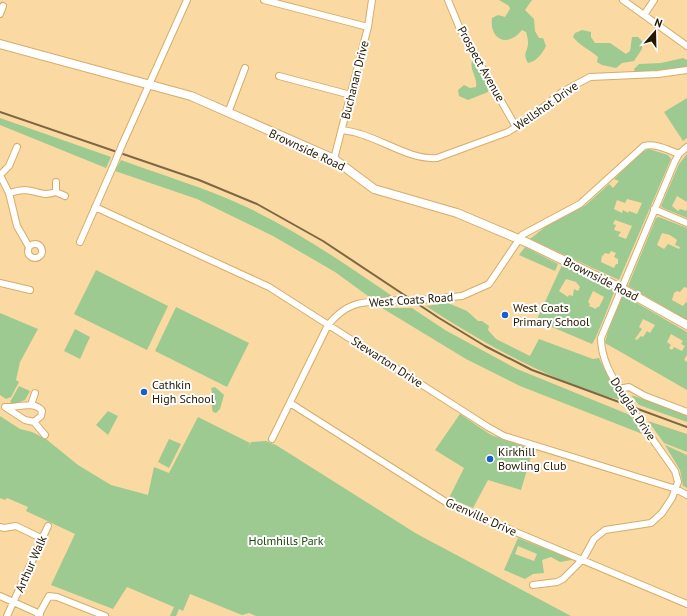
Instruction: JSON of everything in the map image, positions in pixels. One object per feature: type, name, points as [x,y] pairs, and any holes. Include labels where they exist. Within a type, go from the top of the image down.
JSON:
[{"type":"street","points":[[80,242],[148,85],[187,0]]},
{"type":"street","points":[[264,0],[368,27]]},
{"type":"street","name":"Buchanan Drive","points":[[334,159],[352,95],[368,27],[372,0]]},
{"type":"street","name":"Prospect Avenue","points":[[448,0],[460,29],[516,127]]},
{"type":"street","points":[[622,0],[687,46]]},
{"type":"street","points":[[644,15],[654,0]]},
{"type":"street","points":[[0,14],[3,6]]},
{"type":"street","name":"Brownside Road","points":[[0,44],[191,96],[281,138],[334,159],[351,170],[366,184],[374,189],[457,213],[518,239],[621,288],[687,325]]},
{"type":"street","points":[[228,113],[245,68]]},
{"type":"street","name":"Wellshot Drive","points":[[342,130],[360,134],[409,153],[430,159],[444,156],[516,127],[575,83],[590,77],[658,74],[687,70]]},
{"type":"street","points":[[279,76],[352,95]]},
{"type":"street","name":"West Coats Road","points":[[272,439],[328,325],[339,311],[356,303],[421,300],[462,296],[489,284],[518,239],[532,229],[580,204],[644,146],[657,146],[679,154]]},
{"type":"street","points":[[17,147],[9,166],[0,175],[9,193],[14,217],[29,246]]},
{"type":"street","points":[[679,154],[687,148]]},
{"type":"street","name":"Douglas Drive","points":[[676,489],[678,482],[675,471],[619,390],[608,369],[601,347],[601,338],[654,209],[679,154]]},
{"type":"street","points":[[56,182],[56,192]]},
{"type":"street","points":[[9,193],[26,190],[41,195],[49,195],[56,192],[65,196]]},
{"type":"street","name":"Stewarton Drive","points":[[95,207],[269,287],[504,436],[676,489],[687,495]]},
{"type":"street","points":[[654,209],[687,224]]},
{"type":"street","points":[[0,283],[30,290]]},
{"type":"street","points":[[619,390],[629,387],[645,396],[687,412]]},
{"type":"street","points":[[30,405],[36,393]]},
{"type":"street","name":"Grenville Drive","points":[[290,402],[449,504],[583,559],[687,604]]},
{"type":"street","points":[[3,406],[20,408],[30,405],[40,408],[42,411],[41,416],[34,422]]},
{"type":"street","points":[[3,406],[25,420],[34,422],[45,435]]},
{"type":"street","points":[[533,585],[557,582],[583,559],[594,539],[606,530],[651,523],[662,513],[676,489]]},
{"type":"street","points":[[0,527],[4,528],[16,526],[42,539]]},
{"type":"street","name":"Arthur Walk","points":[[7,616],[48,526]]},
{"type":"street","points":[[0,596],[39,615],[49,596],[57,597],[105,616]]},
{"type":"green space","points":[[499,0],[532,0],[525,10],[534,19],[535,31],[539,38],[543,38],[546,46],[534,61],[528,63],[525,57],[528,46],[526,32],[522,30],[517,36],[506,40],[496,36],[493,32],[492,18],[498,15],[505,17],[510,9],[509,6]]},
{"type":"green space","points":[[582,30],[591,32],[591,37],[595,43],[610,43],[626,54],[630,51],[632,37],[638,37],[642,41],[642,49],[634,61],[622,63],[616,68],[602,65],[597,62],[598,57],[578,43],[573,37],[575,33]]},
{"type":"green space","points":[[683,58],[687,60],[687,68],[635,72],[634,69],[639,64],[661,63]]},
{"type":"green space","points":[[472,61],[478,66],[483,74],[488,92],[468,100],[459,96],[458,90],[464,85],[470,88],[476,87],[476,80],[471,64]]},
{"type":"green space","points":[[687,98],[687,138],[683,141],[664,112]]},
{"type":"green space","points":[[0,118],[111,157],[106,168],[0,125]]},
{"type":"green space","points":[[649,149],[668,155],[671,159],[619,280],[530,239],[545,227],[586,205],[609,184],[613,188],[619,181],[614,179],[642,152]],"holes":[[[627,199],[642,203],[637,214],[629,211],[628,213],[623,210],[622,213],[614,209],[617,200],[625,203]],[[615,220],[632,226],[626,239],[618,236],[621,232],[614,230],[616,225],[613,224]],[[611,251],[616,253],[614,257],[618,259],[618,264],[616,264],[614,268],[601,262],[602,255],[603,256],[605,253],[609,254]]]},
{"type":"green space","points":[[687,154],[687,202],[677,196],[672,206],[678,211],[680,209],[686,211],[687,209],[687,218],[661,206],[679,164]]},
{"type":"green space","points":[[121,160],[212,192],[282,225],[320,248],[395,298],[368,296],[335,272],[273,236],[197,199],[115,171]]},
{"type":"green space","points":[[659,217],[687,228],[687,288],[684,287],[680,292],[677,291],[674,293],[672,300],[683,306],[686,302],[687,303],[687,320],[628,286],[656,218]],"holes":[[[662,233],[670,235],[677,240],[675,245],[680,247],[679,249],[668,244],[664,249],[657,245]]]},
{"type":"green space","points":[[525,247],[558,264],[555,271],[519,255]]},
{"type":"green space","points":[[562,265],[615,290],[592,344],[538,321],[538,317]],"holes":[[[566,279],[576,282],[580,287],[578,291],[574,289],[573,296],[569,295],[568,297],[559,291]],[[593,291],[604,297],[599,307],[596,309],[589,306],[590,304],[588,302]]]},
{"type":"green space","points":[[96,270],[168,306],[147,350],[74,314]]},
{"type":"green space","points":[[623,295],[687,332],[687,355],[684,360],[687,362],[687,390],[605,343],[608,331]],"holes":[[[643,319],[655,325],[650,333],[647,331],[643,337],[641,336],[637,340],[635,339],[642,329],[639,327]],[[671,334],[683,341],[681,344],[685,346],[682,351],[674,347],[672,350],[669,348],[671,345],[667,342]]]},
{"type":"green space","points":[[448,303],[467,311],[478,321],[482,321],[489,326],[488,330],[496,339],[530,356],[539,339],[593,359],[599,358],[620,400],[595,393],[544,373],[495,348],[426,306]]},
{"type":"green space","points":[[176,307],[249,343],[227,387],[155,351]]},
{"type":"green space","points":[[382,308],[412,308],[445,330],[517,369],[630,415],[645,435],[520,386],[466,359]]},
{"type":"green space","points":[[0,313],[38,329],[20,362],[16,380],[19,382],[11,397],[6,399],[0,395]]},
{"type":"green space","points":[[75,329],[90,337],[80,359],[64,351]]},
{"type":"green space","points":[[19,386],[30,391],[25,400],[14,404],[10,402]]},
{"type":"green space","points":[[215,387],[224,395],[220,409],[216,413],[213,412],[212,409],[211,388]]},
{"type":"green space","points":[[631,395],[687,414],[687,422],[639,405]]},
{"type":"green space","points":[[108,411],[118,416],[108,435],[96,425]]},
{"type":"green space","name":"Kirkhill Bowling Club","points":[[460,414],[491,435],[533,450],[521,490],[488,480],[473,508],[449,498],[464,468],[435,450]]},
{"type":"green space","name":"Holmhills Park","points":[[0,416],[20,429],[32,432],[46,439],[78,465],[111,485],[148,495],[154,467],[169,473],[198,417],[250,443],[248,448],[251,442],[266,441],[276,445],[417,534],[571,616],[256,616],[249,613],[242,615],[190,594],[183,611],[179,609],[176,616],[170,616],[174,607],[127,587],[113,609],[51,585],[75,534],[26,511],[28,507],[7,498],[5,500],[0,498]]},
{"type":"green space","points":[[648,421],[687,434],[687,452],[664,443]]},
{"type":"green space","points":[[169,439],[181,444],[169,468],[158,462]]},
{"type":"green space","points":[[665,445],[687,455],[687,488],[683,486],[680,470]]},
{"type":"green space","points":[[518,538],[572,560],[560,562],[551,557],[542,560],[544,573],[533,574],[525,579],[504,570]],"holes":[[[518,546],[537,554],[534,561],[515,554]]]},
{"type":"railway","points":[[0,112],[199,180],[257,204],[323,241],[439,318],[485,346],[532,370],[687,427]]},
{"type":"place","name":"West Coats Primary School","points":[[505,315]]},
{"type":"place","name":"Cathkin High School","points":[[144,392]]},
{"type":"place","name":"Kirkhill Bowling Club","points":[[490,459]]}]
